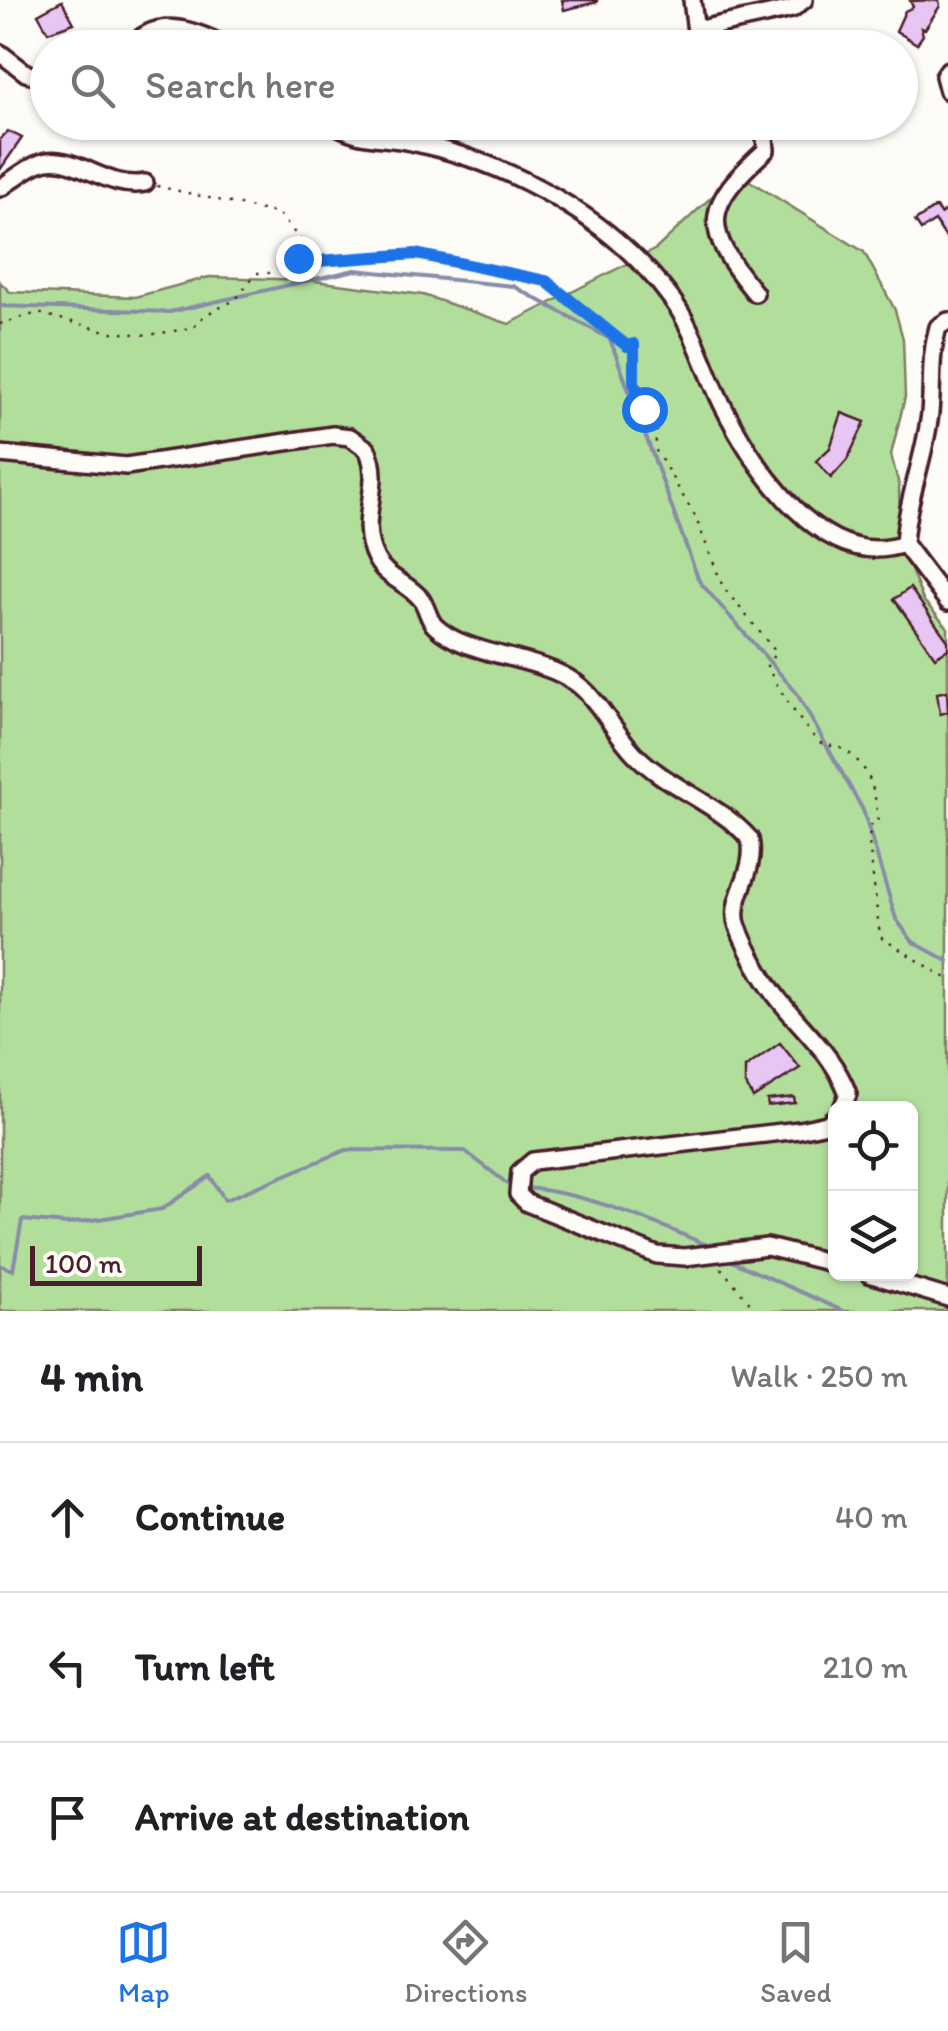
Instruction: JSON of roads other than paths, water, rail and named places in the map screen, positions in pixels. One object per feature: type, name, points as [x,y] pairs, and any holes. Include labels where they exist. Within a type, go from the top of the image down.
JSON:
[{"type":"street","points":[[692,0],[696,30],[792,9],[804,0]]},
{"type":"street","points":[[152,30],[181,30]]},
{"type":"street","points":[[0,54],[30,74]]},
{"type":"street","points":[[948,70],[944,76],[948,92]]},
{"type":"street","points":[[383,140],[412,142],[532,182],[626,249],[674,302],[724,408],[782,496],[834,542],[882,552],[904,544]]},
{"type":"street","points":[[755,293],[729,262],[715,222],[718,200],[766,150],[765,140]]},
{"type":"street","points":[[0,188],[38,163],[52,160],[118,184],[145,183]]},
{"type":"street","points":[[948,321],[938,327],[929,358],[930,411],[906,507],[904,544],[948,602]]},
{"type":"street","points":[[0,454],[87,466],[126,466],[334,435],[350,436],[367,448],[373,483],[365,532],[377,561],[393,579],[420,597],[435,626],[460,640],[540,664],[578,684],[636,756],[708,802],[750,839],[753,865],[738,902],[736,924],[777,997],[842,1076],[848,1094],[845,1101]]},
{"type":"street","points":[[828,1123],[799,1130],[533,1161],[520,1172],[518,1194],[528,1203],[657,1255],[713,1254],[767,1247],[828,1262]]},
{"type":"street","points":[[892,1281],[948,1298]]},
{"type":"waterway","points":[[0,306],[170,312],[355,270],[513,286],[610,339],[699,581],[796,692],[863,810],[896,919],[913,942],[948,961]]},
{"type":"waterway","points":[[0,1265],[13,1270],[22,1220],[67,1224],[162,1209],[210,1176],[225,1200],[346,1150],[465,1151],[509,1185]]},
{"type":"waterway","points":[[527,1188],[597,1202],[709,1246]]},
{"type":"waterway","points":[[729,1260],[843,1311]]}]
